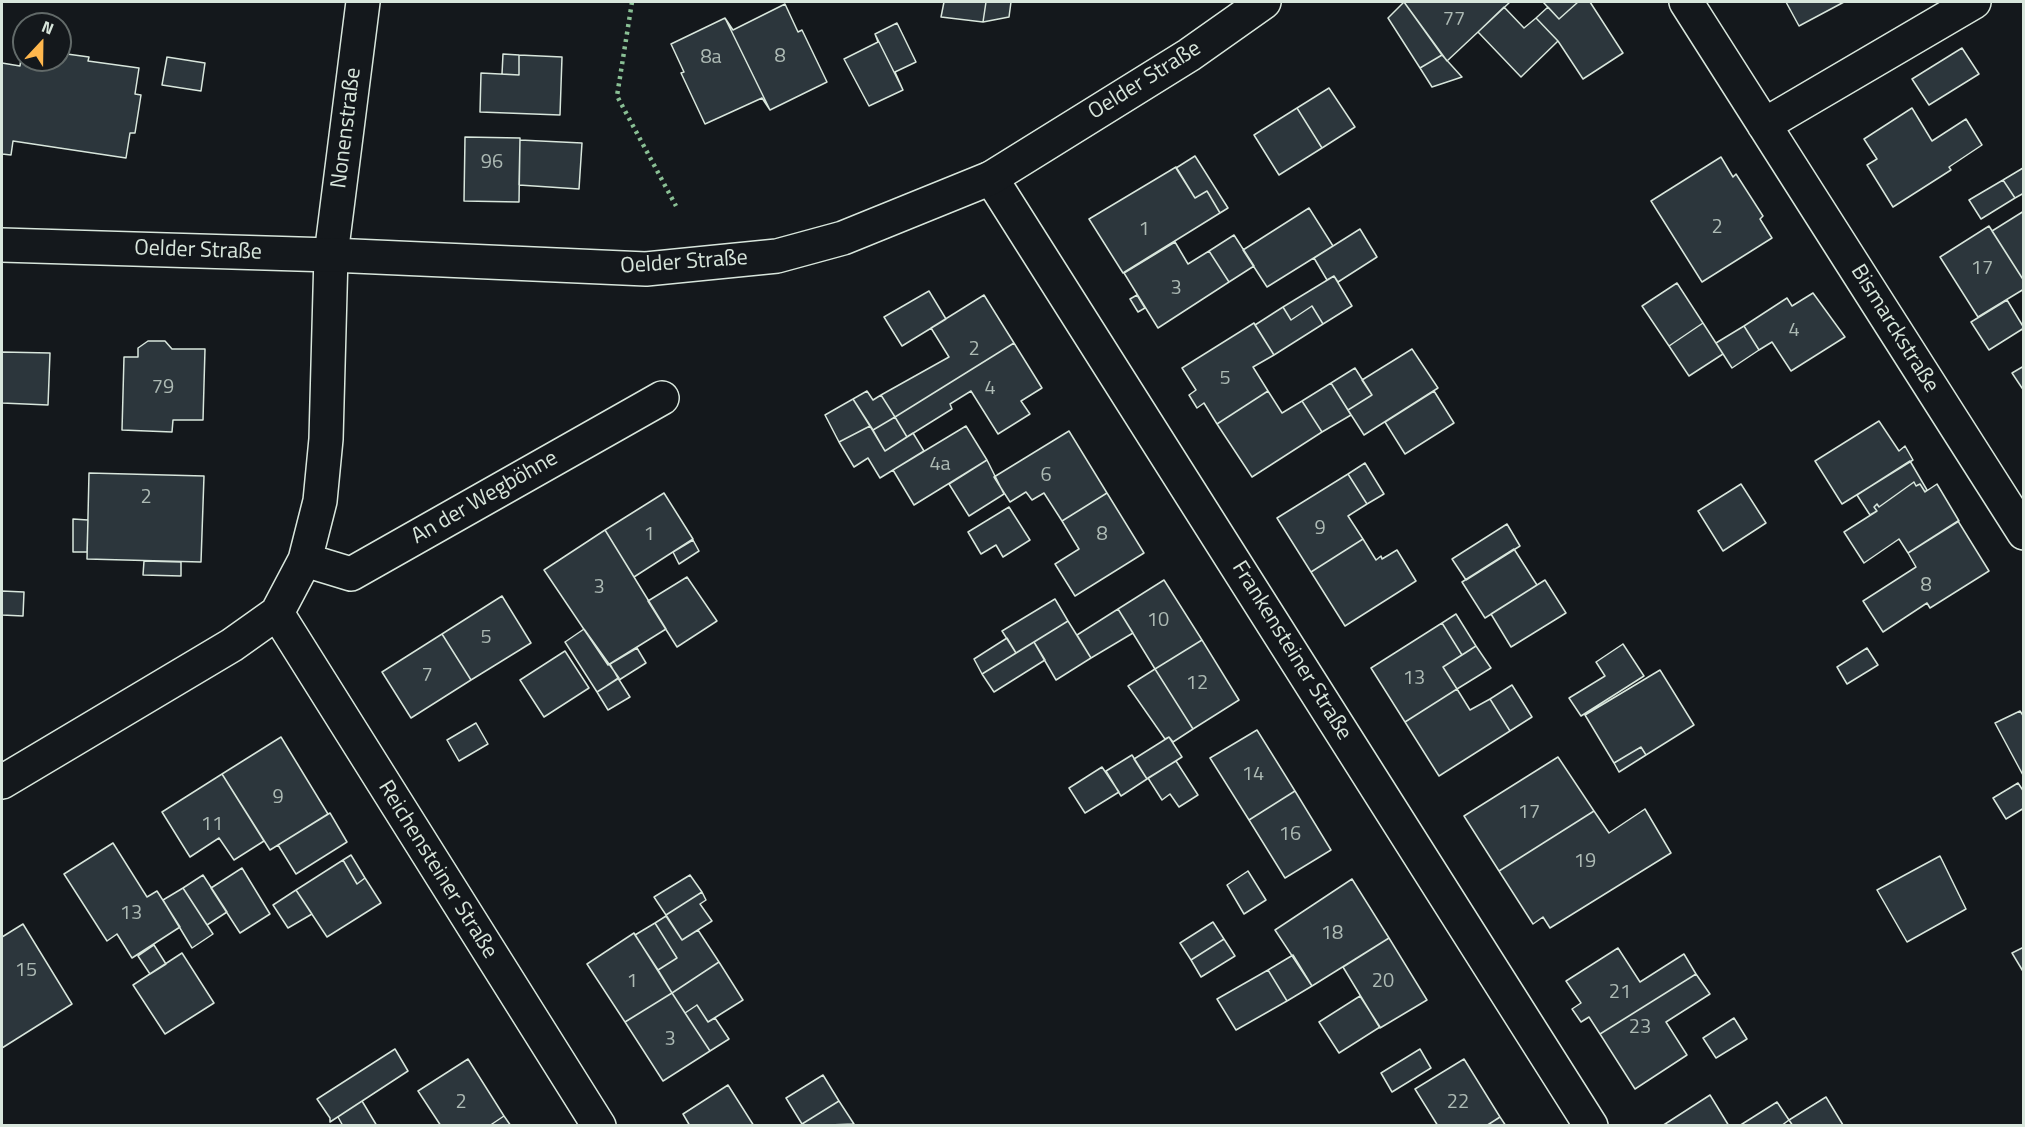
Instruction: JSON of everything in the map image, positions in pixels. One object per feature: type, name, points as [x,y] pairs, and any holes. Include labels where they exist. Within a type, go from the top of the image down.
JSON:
[{"type":"street","name":"Nonenstraße","points":[[331,255],[363,2]]},
{"type":"street","name":"Oelder Straße","points":[[2,245],[331,255],[646,269],[777,256],[843,237],[992,178],[1189,55],[1264,2]]},
{"type":"street","name":"Bismarckstraße","points":[[1686,2],[2024,533]]},
{"type":"street","points":[[1764,125],[1974,2]]},
{"type":"street","name":"Frankensteiner Straße","points":[[992,178],[1591,1125]]},
{"type":"street","points":[[2,782],[232,645],[277,614],[305,560],[320,501],[326,439],[331,255]]},
{"type":"street","name":"An der Wegböhne","points":[[305,560],[351,574],[662,398]]},
{"type":"street","name":"Reichensteiner Straße","points":[[277,614],[598,1125]]},
{"type":"building","points":[[944,2],[986,2],[983,22],[941,17]]},
{"type":"building","points":[[986,2],[1011,2],[1009,17],[983,22]]},
{"type":"building","points":[[1404,2],[1442,55],[1420,68],[1388,18]]},
{"type":"building","points":[[1404,2],[1510,2],[1447,61]]},
{"type":"building","points":[[1543,2],[1578,2],[1559,19]]},
{"type":"building","points":[[1578,2],[1590,2],[1623,53],[1583,79],[1558,41],[1536,18],[1548,7],[1559,19]]},
{"type":"building","points":[[1786,2],[1844,2],[1799,26]]},
{"type":"building","points":[[785,4],[798,32],[802,30],[827,82],[770,110],[725,18],[733,30]]},
{"type":"building","points":[[1504,7],[1524,28],[1536,18],[1558,41],[1521,77],[1478,32]]},
{"type":"building","points":[[725,18],[770,110],[762,98],[705,124],[681,73],[684,72],[671,44]]},
{"type":"building","points":[[897,23],[916,62],[895,72],[903,90],[875,34]]},
{"type":"building","points":[[875,34],[903,90],[869,106],[844,59],[878,42]]},
{"type":"building","points":[[1962,48],[1979,74],[1929,105],[1912,79]]},
{"type":"building","points":[[503,54],[519,55],[519,75],[502,74]]},
{"type":"building","points":[[72,55],[89,57],[88,61],[139,68],[135,94],[141,95],[135,133],[130,133],[126,158],[13,141],[11,155],[2,154],[2,63],[12,65],[12,72],[72,72]]},
{"type":"building","points":[[519,55],[562,57],[560,115],[480,112],[481,73],[519,75]]},
{"type":"building","points":[[1442,55],[1462,77],[1432,87],[1420,68]]},
{"type":"building","points":[[167,57],[205,63],[201,91],[162,85]]},
{"type":"building","points":[[1329,88],[1355,127],[1322,148],[1297,108]]},
{"type":"building","points":[[1297,108],[1322,148],[1279,175],[1254,135]]},
{"type":"building","points":[[1912,108],[1932,141],[1966,119],[1982,145],[1949,167],[1951,170],[1893,207],[1867,165],[1877,159],[1864,139]]},
{"type":"building","points":[[465,137],[520,138],[519,202],[464,201]]},
{"type":"building","points":[[520,140],[582,143],[579,189],[519,185]]},
{"type":"building","points":[[1195,156],[1228,208],[1220,213],[1207,191],[1195,198],[1176,168]]},
{"type":"building","points":[[1721,157],[1733,177],[1736,174],[1763,216],[1760,219],[1772,238],[1702,282],[1651,201]]},
{"type":"building","points":[[1176,167],[1195,198],[1207,191],[1220,213],[1123,273],[1089,219]]},
{"type":"building","points":[[2023,168],[2024,193],[2015,198],[2003,180]]},
{"type":"building","points":[[2003,180],[2015,198],[1981,219],[1969,200]]},
{"type":"building","points":[[1309,208],[1333,246],[1267,287],[1243,250]]},
{"type":"building","points":[[2024,211],[2024,281],[1992,231]]},
{"type":"building","points":[[1989,226],[2024,281],[2024,289],[1978,317],[1940,257]]},
{"type":"building","points":[[1360,229],[1377,257],[1338,282],[1334,276],[1327,280],[1314,258]]},
{"type":"building","points":[[1234,235],[1254,266],[1229,282],[1209,251]]},
{"type":"building","points":[[1175,242],[1188,264],[1209,251],[1229,282],[1158,328],[1124,273]]},
{"type":"building","points":[[1334,276],[1352,306],[1323,324],[1312,306],[1291,320],[1283,307]]},
{"type":"building","points":[[1677,283],[1703,323],[1669,346],[1642,306]]},
{"type":"building","points":[[929,291],[946,319],[902,346],[884,317]]},
{"type":"building","points":[[1813,293],[1845,337],[1791,371],[1772,342],[1759,350],[1744,326],[1787,298],[1792,306]]},
{"type":"building","points":[[984,295],[1014,343],[895,417],[881,395],[949,357],[931,328]]},
{"type":"building","points":[[1137,295],[1145,308],[1138,312],[1130,299]]},
{"type":"building","points":[[2007,300],[2024,328],[1989,350],[1971,322]]},
{"type":"building","points":[[1312,306],[1323,324],[1274,355],[1255,325],[1283,307],[1291,320]]},
{"type":"building","points":[[1254,323],[1274,355],[1253,367],[1268,391],[1217,424],[1204,403],[1197,408],[1189,395],[1196,390],[1182,368]]},
{"type":"building","points":[[1703,323],[1723,354],[1689,376],[1669,346]]},
{"type":"building","points":[[1744,326],[1759,350],[1732,368],[1716,343]]},
{"type":"building","points":[[148,341],[165,341],[172,349],[205,349],[203,420],[173,420],[172,432],[122,430],[124,357],[138,357],[138,348]]},
{"type":"building","points":[[1014,343],[1042,388],[1021,401],[1030,414],[998,434],[971,391],[950,404],[952,409],[907,437],[895,417]]},
{"type":"building","points":[[1412,349],[1438,388],[1364,435],[1348,410],[1372,395],[1362,380]]},
{"type":"building","points":[[2,352],[50,353],[48,405],[2,403]]},
{"type":"building","points":[[2024,366],[2024,391],[2012,373]]},
{"type":"building","points":[[1355,368],[1372,395],[1348,410],[1331,383]]},
{"type":"building","points":[[1331,383],[1351,415],[1322,432],[1302,401]]},
{"type":"building","points":[[867,391],[873,400],[881,395],[895,417],[873,430],[853,399]]},
{"type":"building","points":[[1268,391],[1282,413],[1302,401],[1322,432],[1252,477],[1217,424]]},
{"type":"building","points":[[1434,391],[1454,423],[1405,454],[1385,422]]},
{"type":"building","points":[[853,399],[870,426],[839,442],[825,415]]},
{"type":"building","points":[[895,417],[907,437],[885,451],[873,430]]},
{"type":"building","points":[[1879,421],[1899,451],[1905,446],[1913,460],[1842,504],[1815,461]]},
{"type":"building","points":[[870,426],[885,451],[913,433],[924,451],[880,478],[868,458],[854,467],[839,442]]},
{"type":"building","points":[[966,426],[987,460],[914,505],[893,470]]},
{"type":"building","points":[[1069,431],[1107,493],[1062,521],[1044,493],[1032,500],[1026,492],[1010,502],[994,477]]},
{"type":"building","points":[[987,460],[1004,494],[969,516],[949,484]]},
{"type":"building","points":[[1910,461],[1927,490],[1925,492],[1920,484],[1916,486],[1914,482],[1879,507],[1877,504],[1874,507],[1877,511],[1870,515],[1857,495]]},
{"type":"building","points":[[1365,463],[1384,494],[1367,504],[1348,474]]},
{"type":"building","points":[[89,473],[204,476],[201,562],[87,559]]},
{"type":"building","points":[[1348,474],[1367,504],[1348,516],[1363,539],[1311,572],[1277,518]]},
{"type":"building","points":[[1914,482],[1916,486],[1920,484],[1925,492],[1937,484],[1959,521],[1908,553],[1899,539],[1864,563],[1844,532],[1877,511],[1874,507],[1877,504],[1879,507]]},
{"type":"building","points":[[1741,484],[1766,523],[1723,551],[1698,511]]},
{"type":"building","points":[[664,493],[693,539],[634,577],[605,530]]},
{"type":"building","points":[[1107,493],[1144,553],[1075,596],[1055,564],[1079,549],[1062,521]]},
{"type":"building","points":[[1009,507],[1030,540],[1003,557],[996,545],[981,554],[968,532]]},
{"type":"building","points":[[73,519],[88,520],[87,552],[73,552]]},
{"type":"building","points":[[1958,521],[1989,571],[1930,608],[1927,603],[1883,632],[1863,601],[1916,567],[1908,553]]},
{"type":"building","points":[[1507,524],[1520,546],[1466,580],[1452,559]]},
{"type":"building","points":[[605,530],[666,629],[608,665],[544,570]]},
{"type":"building","points":[[1363,539],[1376,560],[1397,550],[1416,581],[1345,626],[1311,572]]},
{"type":"building","points":[[693,540],[699,551],[679,564],[673,552]]},
{"type":"building","points":[[1514,549],[1537,585],[1485,618],[1462,582]]},
{"type":"building","points":[[144,561],[181,562],[181,576],[143,575]]},
{"type":"building","points":[[687,577],[717,621],[677,647],[648,601]]},
{"type":"building","points":[[1164,580],[1202,640],[1155,669],[1118,609]]},
{"type":"building","points":[[1545,580],[1566,613],[1511,647],[1491,614]]},
{"type":"building","points":[[2,591],[24,592],[23,616],[2,615]]},
{"type":"building","points":[[502,596],[531,643],[471,680],[442,634]]},
{"type":"building","points":[[1055,599],[1068,621],[1016,653],[1002,631]]},
{"type":"building","points":[[1118,609],[1133,633],[1091,658],[1077,635]]},
{"type":"building","points":[[1456,614],[1476,646],[1462,655],[1442,623]]},
{"type":"building","points":[[1068,621],[1091,658],[1056,680],[1034,642]]},
{"type":"building","points":[[1442,623],[1462,655],[1443,667],[1457,689],[1405,722],[1371,668]]},
{"type":"building","points":[[584,629],[619,678],[597,692],[565,642]]},
{"type":"building","points":[[442,634],[471,680],[411,718],[382,672]]},
{"type":"building","points":[[1007,638],[1016,653],[982,674],[974,659]]},
{"type":"building","points":[[1202,640],[1239,700],[1193,729],[1155,669]]},
{"type":"building","points":[[1034,642],[1045,660],[994,692],[982,674]]},
{"type":"building","points":[[1623,644],[1644,676],[1581,716],[1569,698],[1605,676],[1596,662]]},
{"type":"building","points":[[1476,646],[1491,668],[1457,689],[1443,667]]},
{"type":"building","points":[[637,648],[646,663],[619,680],[610,664]]},
{"type":"building","points":[[1867,648],[1878,665],[1847,684],[1837,667]]},
{"type":"building","points":[[565,651],[589,688],[544,717],[520,680]]},
{"type":"building","points":[[1155,669],[1193,729],[1173,742],[1169,737],[1165,739],[1128,686]]},
{"type":"building","points":[[1660,670],[1694,725],[1646,755],[1641,747],[1614,763],[1585,715]]},
{"type":"building","points":[[618,678],[630,697],[608,710],[597,692]]},
{"type":"building","points":[[1512,685],[1532,717],[1510,731],[1490,699]]},
{"type":"building","points":[[1457,689],[1470,710],[1490,699],[1510,731],[1439,776],[1405,722]]},
{"type":"building","points":[[2020,711],[2024,717],[2024,777],[1995,723]]},
{"type":"building","points":[[476,723],[488,744],[459,761],[447,740]]},
{"type":"building","points":[[1257,730],[1295,791],[1249,820],[1210,758]]},
{"type":"building","points":[[281,737],[328,814],[270,850],[222,774]]},
{"type":"building","points":[[1169,737],[1182,757],[1147,779],[1134,759]]},
{"type":"building","points":[[1641,747],[1646,755],[1619,772],[1614,763]]},
{"type":"building","points":[[1132,755],[1147,779],[1121,796],[1106,771]]},
{"type":"building","points":[[1558,757],[1594,811],[1499,871],[1464,816]]},
{"type":"building","points":[[1176,761],[1198,795],[1179,807],[1170,794],[1162,800],[1148,778]]},
{"type":"building","points":[[1102,767],[1119,792],[1085,813],[1069,788]]},
{"type":"building","points":[[222,774],[264,841],[234,860],[219,838],[190,857],[162,812]]},
{"type":"building","points":[[2018,783],[2024,792],[2024,808],[2006,819],[1993,798]]},
{"type":"building","points":[[1295,791],[1331,850],[1285,878],[1249,820]]},
{"type":"building","points":[[1645,809],[1671,853],[1550,928],[1543,917],[1533,924],[1499,871],[1594,811],[1609,833]]},
{"type":"building","points":[[330,813],[347,842],[296,874],[278,845]]},
{"type":"building","points":[[113,843],[147,897],[157,891],[180,927],[132,958],[117,934],[107,941],[64,874]]},
{"type":"building","points":[[351,855],[365,878],[357,884],[343,860]]},
{"type":"building","points":[[1940,856],[1966,909],[1907,942],[1877,890]]},
{"type":"building","points":[[343,860],[357,884],[365,878],[381,903],[327,937],[296,890]]},
{"type":"building","points":[[242,868],[270,914],[240,933],[211,888]]},
{"type":"building","points":[[1248,871],[1266,900],[1244,914],[1227,885]]},
{"type":"building","points":[[203,875],[227,912],[207,925],[183,888]]},
{"type":"building","points":[[690,875],[702,892],[666,915],[654,897]]},
{"type":"building","points":[[1352,879],[1389,938],[1312,986],[1275,930]]},
{"type":"building","points":[[183,888],[213,934],[192,948],[163,900]]},
{"type":"building","points":[[296,890],[312,914],[288,928],[273,905]]},
{"type":"building","points":[[702,892],[706,900],[700,904],[712,921],[682,940],[666,915]]},
{"type":"building","points":[[666,916],[682,940],[698,930],[719,962],[672,993],[658,970],[677,958],[655,923]]},
{"type":"building","points":[[1213,922],[1224,939],[1191,960],[1180,943]]},
{"type":"building","points":[[655,923],[677,958],[658,970],[635,935]]},
{"type":"building","points":[[23,924],[72,1004],[2,1048],[2,937]]},
{"type":"building","points":[[634,933],[672,993],[625,1022],[587,964]]},
{"type":"building","points":[[1389,938],[1427,1000],[1380,1028],[1343,967]]},
{"type":"building","points":[[1224,939],[1235,956],[1201,977],[1191,960]]},
{"type":"building","points":[[154,945],[166,964],[150,974],[138,956]]},
{"type":"building","points":[[2024,947],[2024,973],[2012,953]]},
{"type":"building","points":[[1618,948],[1640,982],[1684,954],[1696,974],[1600,1034],[1589,1017],[1581,1022],[1572,1009],[1581,1003],[1566,981]]},
{"type":"building","points":[[182,953],[214,1003],[165,1034],[133,985]]},
{"type":"building","points":[[1293,955],[1312,986],[1287,1001],[1268,970]]},
{"type":"building","points":[[719,962],[743,1000],[708,1022],[697,1005],[685,1013],[672,993]]},
{"type":"building","points":[[1268,970],[1287,1001],[1236,1030],[1217,999]]},
{"type":"building","points":[[1696,974],[1710,994],[1666,1022],[1687,1055],[1635,1089],[1600,1034]]},
{"type":"building","points":[[672,993],[710,1051],[663,1081],[625,1022]]},
{"type":"building","points":[[1360,996],[1380,1027],[1339,1053],[1319,1022]]},
{"type":"building","points":[[697,1005],[708,1022],[715,1018],[729,1039],[710,1051],[685,1013]]},
{"type":"building","points":[[1734,1018],[1747,1039],[1716,1058],[1703,1038]]},
{"type":"building","points":[[395,1049],[408,1071],[330,1122],[330,1118],[317,1099]]},
{"type":"building","points":[[1420,1049],[1431,1068],[1392,1092],[1381,1073]]},
{"type":"building","points":[[468,1059],[504,1116],[489,1126],[441,1126],[418,1091]]},
{"type":"building","points":[[1464,1059],[1500,1117],[1486,1126],[1438,1126],[1415,1089]]},
{"type":"building","points":[[823,1075],[839,1101],[802,1124],[786,1098]]},
{"type":"building","points":[[728,1085],[754,1126],[690,1126],[683,1114]]},
{"type":"building","points":[[1710,1095],[1729,1126],[1662,1126]]},
{"type":"building","points":[[1826,1097],[1843,1125],[1793,1126],[1789,1120]]},
{"type":"building","points":[[362,1101],[377,1126],[343,1126],[338,1117]]},
{"type":"building","points":[[839,1101],[854,1124],[803,1126],[802,1124]]},
{"type":"building","points":[[1777,1102],[1789,1120],[1781,1126],[1739,1126]]},
{"type":"building","points":[[504,1116],[511,1126],[489,1126]]},
{"type":"building","points":[[1500,1117],[1506,1126],[1486,1126]]},
{"type":"hedge","points":[[632,2],[617,96],[676,206]]}]
